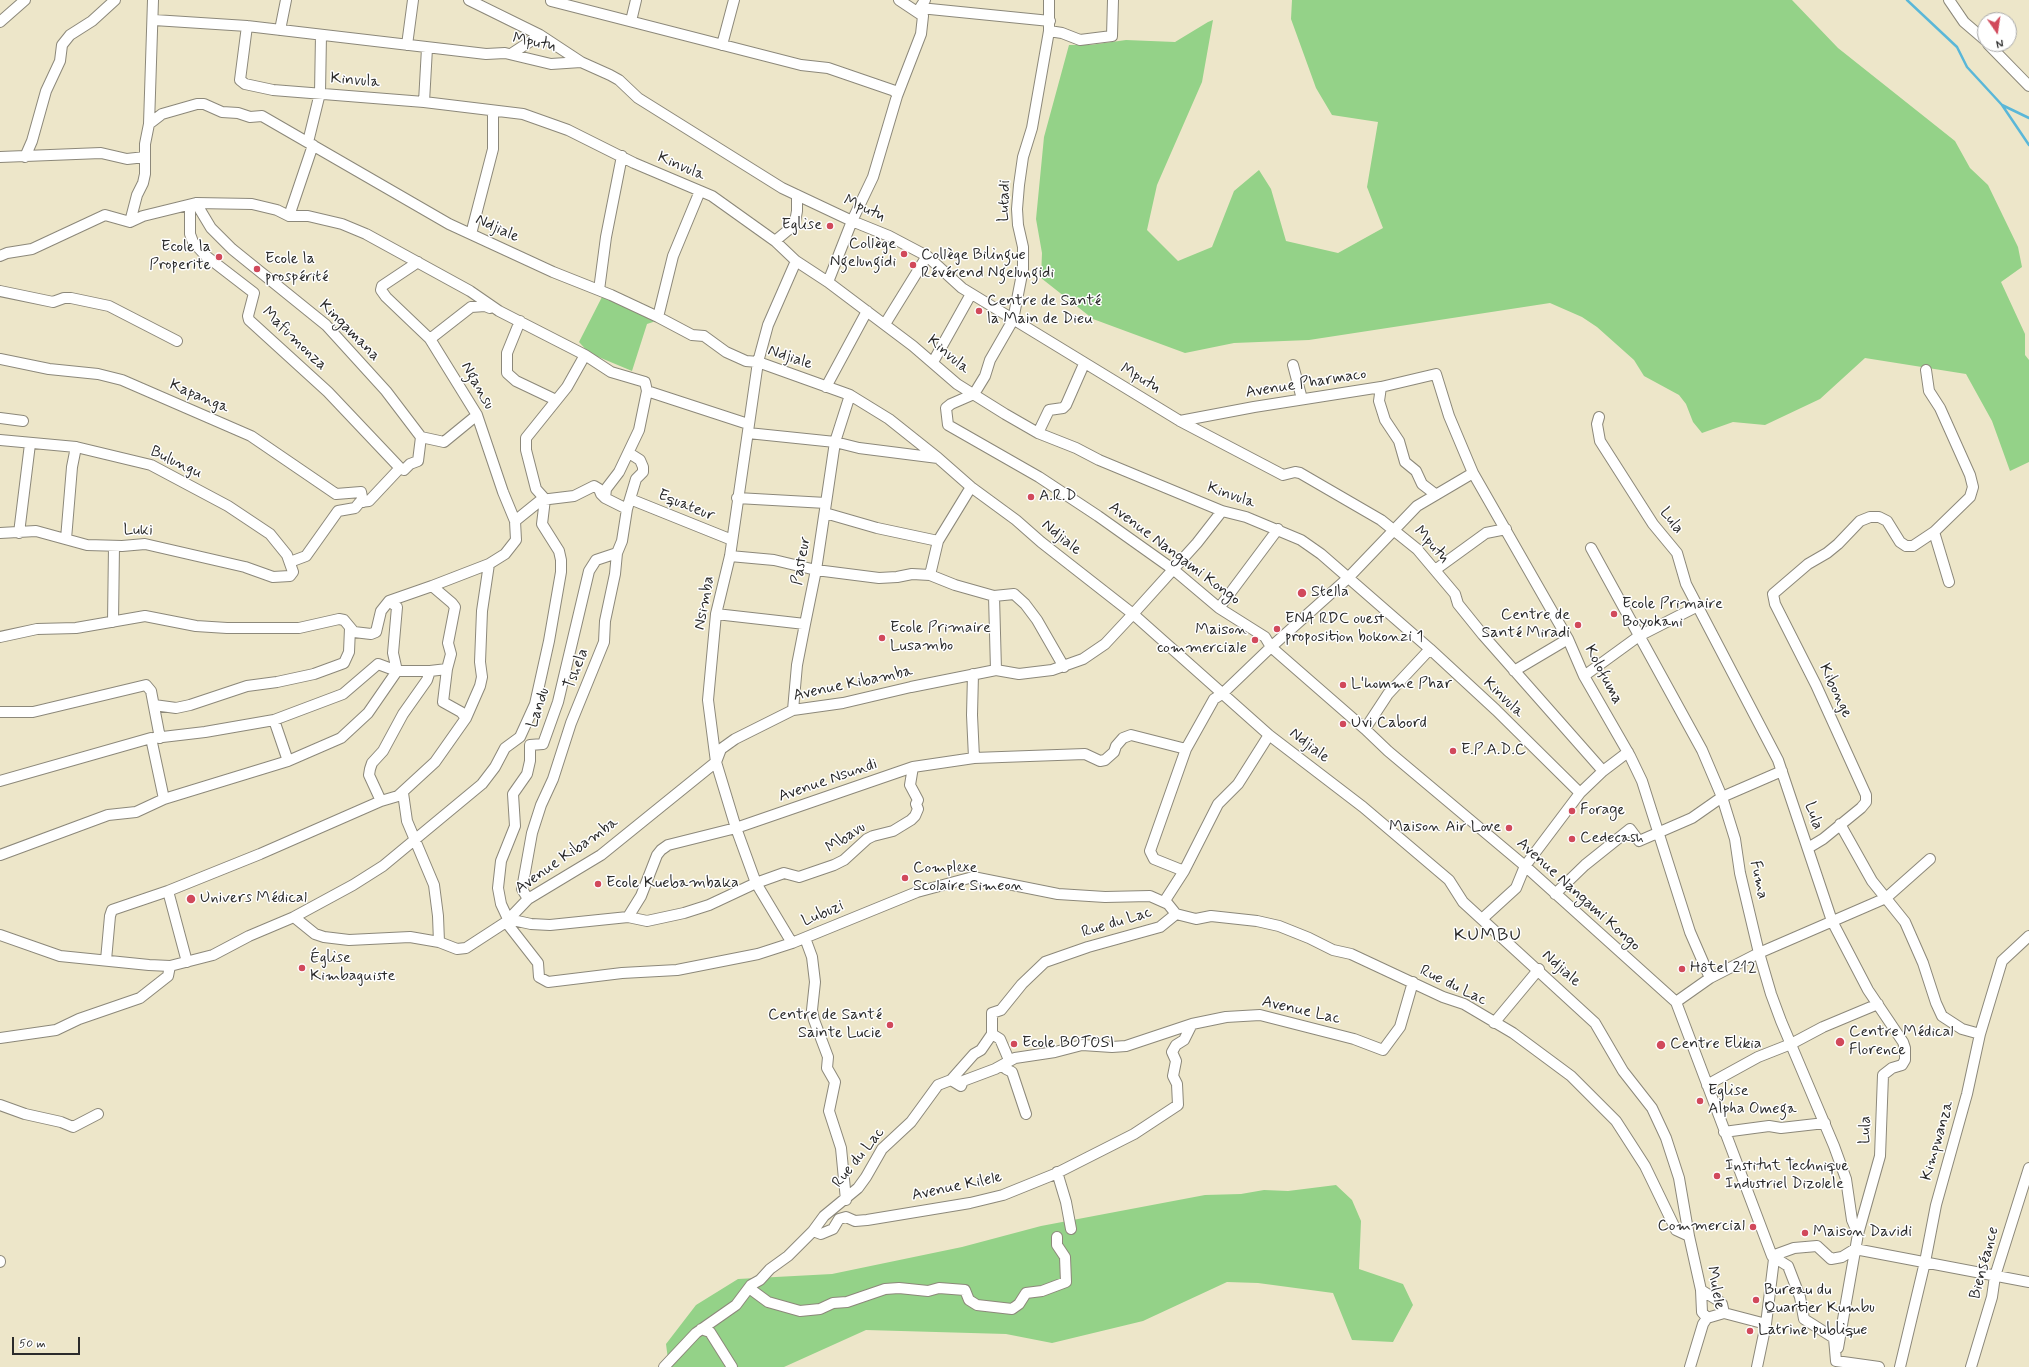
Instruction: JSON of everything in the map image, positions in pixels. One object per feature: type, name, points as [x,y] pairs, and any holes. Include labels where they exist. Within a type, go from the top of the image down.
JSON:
[{"type":"street","points":[[0,22],[24,0]]},
{"type":"street","points":[[25,157],[32,141],[46,91],[60,61],[62,45],[70,35],[92,21],[115,0]]},
{"type":"street","points":[[130,222],[137,195],[144,179],[146,137],[149,124],[154,0]]},
{"type":"street","points":[[280,30],[286,0]]},
{"type":"street","points":[[407,45],[413,0]]},
{"type":"street","points":[[469,0],[540,35],[581,62]]},
{"type":"street","points":[[631,21],[636,0]]},
{"type":"street","points":[[722,45],[734,0]]},
{"type":"street","points":[[899,0],[923,8],[1050,26],[1062,33],[1080,40],[1112,36],[1113,0]]},
{"type":"street","name":"Lutadi","points":[[974,394],[985,376],[990,360],[1013,320],[1023,256],[1018,225],[1019,185],[1023,156],[1032,128],[1050,26],[1049,0]]},
{"type":"street","points":[[1949,0],[1964,22],[1977,33]]},
{"type":"street","points":[[551,1],[801,66],[828,68],[895,91],[897,96]]},
{"type":"street","points":[[828,282],[852,221],[873,177],[897,96],[921,34],[923,8]]},
{"type":"street","name":"Mputu","points":[[154,20],[247,26],[486,54],[502,52],[551,64],[581,62],[619,80],[638,98],[796,195],[852,221],[889,236],[927,256],[962,288],[971,294],[1180,421],[1283,475],[1295,472],[1300,473],[1396,530],[1417,549],[1455,594],[1458,604],[1514,671],[1603,771]]},
{"type":"street","name":"Kinvula","points":[[247,26],[241,75],[241,81],[245,84],[273,90],[424,102],[523,114],[568,130],[700,191],[723,204],[775,242],[796,261],[828,282],[885,324],[933,362],[957,384],[1038,433],[1222,511],[1246,517],[1278,529],[1300,540],[1321,554],[1496,710],[1580,793]]},
{"type":"street","points":[[289,216],[310,144],[320,93],[321,35]]},
{"type":"street","points":[[511,54],[540,35]]},
{"type":"street","points":[[424,102],[427,48]]},
{"type":"street","points":[[1996,52],[2029,86]]},
{"type":"street","name":"Ndjiale","points":[[149,124],[162,114],[185,107],[204,104],[222,112],[238,113],[250,117],[262,116],[428,213],[471,234],[553,272],[599,290],[658,317],[692,335],[704,336],[746,362],[758,362],[850,395],[879,412],[938,458],[971,487],[1016,520],[1041,542],[1133,614],[1269,735],[1416,851],[1449,880],[1463,902],[1539,969],[1596,1023],[1623,1071],[1652,1108],[1666,1138],[1679,1178],[1689,1236]]},
{"type":"street","points":[[471,234],[493,149],[494,111]]},
{"type":"street","points":[[0,157],[101,153],[127,159],[145,157]]},
{"type":"street","points":[[599,290],[606,237],[622,156]]},
{"type":"street","points":[[658,317],[673,256],[700,191]]},
{"type":"street","points":[[775,242],[793,226],[795,222],[797,211],[796,195]]},
{"type":"street","points":[[0,256],[7,253],[32,249],[105,215],[130,222],[143,216],[193,204],[252,204],[277,210],[289,216],[308,216],[342,224],[366,234],[470,291],[499,311]]},
{"type":"street","name":"Kingamana","points":[[193,204],[211,228],[232,249],[326,325],[386,391],[421,437]]},
{"type":"street","name":"Mafumonza","points":[[193,204],[190,234],[193,242],[206,256],[254,293],[248,316],[249,320],[328,392],[400,468]]},
{"type":"street","points":[[885,324],[927,256]]},
{"type":"street","name":"Nsimba","points":[[792,943],[756,883],[736,828],[716,762],[708,700],[716,614],[730,556],[737,498],[758,362],[768,325],[796,261]]},
{"type":"street","name":"Ngansu","points":[[418,262],[382,286],[381,290],[386,297],[430,339],[477,414],[503,492],[515,521]]},
{"type":"street","points":[[0,290],[53,302],[64,298],[71,298],[109,306],[177,341]]},
{"type":"street","points":[[933,362],[971,294]]},
{"type":"street","points":[[430,339],[471,306],[485,306],[520,321],[585,355],[615,374],[645,382],[647,390],[639,430],[629,454],[619,472],[606,489],[605,498]]},
{"type":"street","points":[[826,387],[867,311]]},
{"type":"street","points":[[520,321],[507,353],[507,373],[516,381],[556,400]]},
{"type":"street","points":[[0,935],[60,956],[170,966],[213,955],[249,936],[294,917],[353,885],[383,866],[472,793],[489,776],[505,748],[520,737],[535,704],[549,641],[561,572],[561,560],[558,551],[542,524],[545,499],[536,489],[525,444],[529,433],[567,387],[585,355]]},
{"type":"street","name":"Kapanga","points":[[0,359],[49,369],[98,374],[122,380],[250,436],[336,494],[361,492],[363,502]]},
{"type":"street","points":[[1038,433],[1049,410],[1066,405],[1084,364]]},
{"type":"street","points":[[1293,365],[1302,399]]},
{"type":"street","points":[[1926,370],[1929,391],[1940,408],[1970,475],[1973,487],[1970,498],[1934,532],[1949,582]]},
{"type":"street","name":"Avenue Pharmaco","points":[[1180,421],[1302,399],[1380,387],[1436,374]]},
{"type":"street","name":"Kolofuma","points":[[1436,374],[1449,416],[1473,473],[1568,639],[1584,676],[1628,752],[1642,781],[1660,833],[1690,932],[1710,978]]},
{"type":"street","points":[[1380,387],[1379,401],[1385,420],[1400,441],[1405,462],[1416,471],[1422,484],[1435,494]]},
{"type":"street","points":[[647,390],[748,429],[835,442],[859,448],[938,458]]},
{"type":"street","name":"Avenue Nangami Kongo","points":[[974,394],[947,406],[948,426],[1039,477],[1098,516],[1174,570],[1219,608],[1265,637],[1271,647],[1423,782],[1525,866],[1676,1002],[1724,1132],[1773,1257]]},
{"type":"street","name":"Pasteur","points":[[793,710],[797,665],[816,570],[835,442],[850,395]]},
{"type":"street","points":[[290,562],[306,556],[338,511],[355,508],[363,502],[372,499],[400,468],[404,470],[410,464],[418,461],[421,437],[444,442],[477,414]]},
{"type":"street","points":[[0,418],[23,421]]},
{"type":"street","name":"Lula","points":[[1598,418],[1597,424],[1600,441],[1653,524],[1677,553],[1686,584],[1778,760],[1832,921],[1868,990],[1903,1042],[1906,1054],[1902,1065],[1892,1068],[1883,1075],[1880,1156],[1858,1234]]},
{"type":"street","name":"Bulungu","points":[[0,440],[30,444],[76,447],[144,463],[165,472],[228,506],[270,534],[290,562]]},
{"type":"street","points":[[19,533],[30,444]]},
{"type":"street","points":[[66,540],[72,467],[76,447]]},
{"type":"street","name":"Tshela","points":[[528,899],[522,888],[532,833],[541,805],[553,780],[571,723],[604,642],[605,621],[611,597],[617,553],[622,541],[628,504],[636,479],[643,472],[643,467],[640,460],[629,454]]},
{"type":"street","points":[[1184,871],[1154,859],[1150,851],[1186,750],[1214,699],[1222,694],[1271,647],[1348,578],[1396,530],[1417,506],[1435,494],[1473,473]]},
{"type":"street","name":"Equateur","points":[[515,521],[541,500],[574,496],[594,486],[599,489],[605,498],[628,504],[732,540]]},
{"type":"street","points":[[930,575],[938,541],[971,487]]},
{"type":"street","points":[[737,498],[826,503]]},
{"type":"street","name":"Avenue Kibamba","points":[[294,917],[315,934],[324,937],[349,940],[405,937],[439,942],[457,949],[466,948],[507,920],[528,899],[601,854],[716,762],[721,749],[735,739],[793,710],[843,703],[996,670],[1018,674],[1052,670],[1083,659],[1096,651],[1133,614],[1174,570],[1222,511]]},
{"type":"street","points":[[825,513],[877,528],[938,541]]},
{"type":"street","name":"Kibonge","points":[[1840,824],[1866,802],[1866,795],[1837,729],[1776,604],[1773,594],[1808,564],[1827,553],[1838,544],[1860,521],[1870,517],[1879,517],[1887,521],[1900,542],[1906,546],[1913,546],[1934,532]]},
{"type":"street","points":[[0,637],[37,629],[76,628],[149,616],[196,626],[299,628],[339,618],[344,620],[350,628],[358,634],[374,634],[378,626],[383,606],[389,600],[432,586],[489,564],[505,554],[516,540],[515,521]]},
{"type":"street","points":[[1219,608],[1278,529]]},
{"type":"street","points":[[1435,570],[1486,533],[1506,529]]},
{"type":"street","name":"Luki","points":[[0,533],[36,531],[87,545],[114,546],[145,544],[174,549],[245,567],[273,577],[292,575],[293,572],[290,562]]},
{"type":"street","points":[[113,622],[114,546]]},
{"type":"street","name":"Fuma","points":[[1591,548],[1702,750],[1722,797],[1735,839],[1740,873],[1759,953],[1771,994],[1825,1124],[1846,1179],[1852,1220],[1858,1234]]},
{"type":"street","name":"Landu","points":[[507,920],[501,904],[498,888],[500,861],[515,826],[513,794],[527,774],[530,761],[530,745],[543,744],[558,702],[589,571],[596,560],[617,553]]},
{"type":"street","points":[[730,556],[774,560],[816,570],[879,578],[912,574],[930,575],[955,585],[994,596],[1014,594],[1025,604],[1037,620],[1064,667]]},
{"type":"street","points":[[106,960],[110,916],[112,910],[168,891],[260,854],[380,801],[393,799],[403,793],[442,754],[466,718],[482,677],[480,662],[482,611],[489,564]]},
{"type":"street","points":[[432,586],[455,607],[448,643],[451,654],[446,669],[443,702],[461,712],[466,718]]},
{"type":"street","points":[[994,596],[996,670]]},
{"type":"street","points":[[0,855],[108,815],[136,812],[164,799],[288,761],[344,735],[368,713],[397,671],[393,653],[397,607],[389,600]]},
{"type":"street","points":[[1584,676],[1640,636],[1698,606]]},
{"type":"street","points":[[716,614],[805,624]]},
{"type":"street","points":[[154,705],[176,708],[190,705],[247,686],[277,682],[314,674],[344,663],[350,652],[350,628]]},
{"type":"street","points":[[1514,671],[1568,639]]},
{"type":"street","points":[[1365,729],[1388,694],[1430,650]]},
{"type":"street","points":[[0,781],[156,738],[274,720],[343,694],[378,664],[397,671],[430,671],[446,669]]},
{"type":"street","points":[[380,801],[369,775],[372,763],[383,751],[403,714],[427,680],[430,671]]},
{"type":"street","points":[[973,674],[972,715],[974,758]]},
{"type":"street","points":[[0,712],[33,712],[146,685],[151,690],[154,705],[156,738],[164,799]]},
{"type":"street","points":[[274,720],[288,761]]},
{"type":"street","points":[[1164,902],[1184,871],[1218,804],[1238,784],[1269,735]]},
{"type":"street","name":"Avenue Nsundi","points":[[628,917],[641,896],[660,850],[677,843],[736,828],[913,767],[974,758],[1085,754],[1100,761],[1105,760],[1114,752],[1116,746],[1123,738],[1131,736],[1186,750]]},
{"type":"street","points":[[1482,918],[1516,888],[1525,866],[1580,793],[1603,771],[1628,752]]},
{"type":"street","name":"Mbavu","points":[[507,920],[531,924],[550,925],[628,917],[647,921],[684,913],[709,905],[756,883],[784,873],[799,877],[834,865],[844,860],[873,836],[893,831],[911,820],[918,809],[916,804],[918,800],[910,785],[913,767]]},
{"type":"street","points":[[1555,894],[1561,890],[1585,865],[1630,829],[1639,841],[1660,833],[1692,818],[1722,797],[1782,771]]},
{"type":"street","points":[[403,793],[404,815],[434,886],[438,916],[439,942]]},
{"type":"street","points":[[1808,848],[1824,839],[1840,824],[1872,882],[1904,922],[1923,963],[1936,1003],[1942,1016],[1962,1029],[1980,1034]]},
{"type":"street","points":[[1676,1002],[1710,978],[1759,953],[1886,898],[1930,859]]},
{"type":"street","name":"Lubuzi","points":[[507,920],[538,963],[540,977],[548,982],[622,973],[677,970],[758,954],[805,938],[917,892],[970,877],[1029,887],[1058,894],[1105,897],[1144,896],[1164,902],[1172,907],[1176,914]]},
{"type":"street","points":[[168,891],[187,962]]},
{"type":"street","name":"Rue du Lac","points":[[664,1367],[701,1329],[732,1309],[749,1288],[788,1256],[813,1231],[824,1216],[846,1200],[866,1177],[882,1149],[911,1122],[936,1091],[938,1085],[951,1080],[974,1054],[981,1050],[992,1034],[992,1013],[1001,1010],[1022,984],[1044,962],[1088,947],[1160,927],[1176,914],[1196,919],[1211,916],[1256,921],[1279,926],[1309,938],[1333,950],[1351,954],[1464,1004],[1513,1034],[1572,1076],[1616,1121],[1645,1166],[1676,1230],[1689,1236]]},
{"type":"street","name":"Kimpwanza","points":[[1900,1367],[1925,1262],[1936,1205],[1967,1094],[1980,1034],[2002,961],[2029,936]]},
{"type":"street","points":[[805,938],[812,957],[815,982],[812,1010],[814,1020],[828,1057],[827,1068],[835,1082],[828,1111],[841,1148],[846,1200]]},
{"type":"street","points":[[0,1038],[56,1030],[79,1019],[140,998],[168,976],[170,966]]},
{"type":"street","points":[[1494,1023],[1539,969]]},
{"type":"street","name":"Avenue Lac","points":[[1192,1024],[1226,1017],[1260,1015],[1354,1039],[1383,1050],[1400,1027],[1413,982]]},
{"type":"street","points":[[1707,1085],[1758,1057],[1791,1044],[1823,1027],[1878,1004]]},
{"type":"street","points":[[951,1080],[960,1086],[964,1081],[1007,1062],[1082,1045],[1112,1047],[1126,1046],[1192,1024]]},
{"type":"street","name":"Avenue Kilele","points":[[813,1231],[821,1234],[833,1229],[839,1220],[846,1217],[855,1221],[867,1220],[970,1203],[1003,1195],[1057,1172],[1099,1152],[1126,1136],[1134,1134],[1178,1105],[1177,1084],[1173,1076],[1176,1061],[1172,1052],[1176,1045],[1184,1040],[1192,1024]]},
{"type":"street","points":[[992,1034],[1000,1039],[1007,1062],[1006,1068],[1012,1072],[1026,1114]]},
{"type":"street","points":[[0,1105],[25,1114],[61,1122],[73,1127],[98,1114]]},
{"type":"street","points":[[1724,1132],[1769,1126],[1781,1128],[1825,1124]]},
{"type":"street","name":"Bienséance","points":[[1970,1367],[1992,1297],[1995,1276],[2029,1168]]},
{"type":"street","points":[[1057,1172],[1066,1202],[1071,1229]]},
{"type":"street","points":[[1835,1364],[1858,1234]]},
{"type":"street","points":[[749,1288],[768,1302],[800,1312],[820,1308],[833,1303],[847,1302],[885,1289],[899,1288],[928,1290],[939,1288],[965,1290],[969,1300],[977,1305],[1012,1309],[1019,1304],[1026,1293],[1042,1291],[1066,1282],[1065,1257],[1057,1245],[1057,1236]]},
{"type":"street","name":"Mulele","points":[[1689,1236],[1701,1290],[1702,1312],[1707,1318],[1703,1324],[1690,1367]]},
{"type":"street","points":[[1773,1257],[1794,1248],[1817,1246],[1831,1259],[1842,1257],[1856,1249],[2029,1282]]},
{"type":"street","points":[[1757,1367],[1766,1324],[1773,1257]]},
{"type":"street","points":[[1773,1257],[1788,1266],[1800,1297],[1804,1319],[1834,1338],[1835,1364]]},
{"type":"street","points":[[1701,1290],[1722,1304],[1724,1313]]},
{"type":"street","points":[[1707,1318],[1724,1313],[1766,1324]]},
{"type":"street","points":[[701,1329],[710,1332],[732,1367]]},
{"type":"street","points":[[1835,1364],[1879,1367]]},
{"type":"green space","points":[[1292,0],[1792,0],[1838,48],[1955,141],[1970,168],[1988,185],[2018,247],[2022,267],[2001,282],[2025,334],[2025,355],[2029,360],[2029,462],[2010,471],[1992,421],[1966,374],[1865,358],[1820,399],[1765,425],[1733,422],[1702,433],[1693,422],[1686,404],[1679,395],[1644,376],[1634,360],[1597,327],[1582,317],[1550,303],[1309,340],[1234,343],[1185,353],[1093,319],[1041,278],[1042,253],[1036,219],[1044,137],[1069,45],[1090,45],[1126,40],[1175,42],[1213,20],[1202,82],[1157,185],[1147,230],[1178,261],[1212,247],[1234,191],[1259,170],[1271,189],[1286,241],[1338,253],[1383,228],[1367,187],[1378,122],[1332,115],[1316,88],[1291,19]]},
{"type":"green space","points":[[603,295],[656,319],[647,324],[632,371],[589,353],[579,342]]},
{"type":"green space","points":[[1336,1185],[1352,1200],[1361,1221],[1359,1269],[1403,1284],[1413,1305],[1393,1342],[1352,1340],[1333,1293],[1258,1283],[1227,1282],[1143,1321],[1052,1343],[1006,1334],[866,1330],[784,1367],[669,1367],[666,1344],[696,1305],[738,1279],[832,1274],[962,1247],[1041,1226],[1205,1195],[1241,1194],[1264,1190],[1288,1191]]},
{"type":"waterway","points":[[1907,0],[1957,47],[1967,67],[2002,105],[2029,145]]},
{"type":"waterway","points":[[2002,105],[2029,118]]},
{"type":"place","name":"Eglise","points":[[830,226]]},
{"type":"place","name":"Collège Ngelungidi","points":[[904,254]]},
{"type":"place","name":"Ecole la Properite","points":[[219,257]]},
{"type":"place","name":"Collège Bilingue Révérend Ngelungidi","points":[[913,265]]},
{"type":"place","name":"Ecole la prospérité","points":[[257,269]]},
{"type":"place","name":"Centre de Santé la Main de Dieu","points":[[979,311]]},
{"type":"place","name":"A.R.D","points":[[1031,497]]},
{"type":"place","name":"Stella","points":[[1302,593]]},
{"type":"place","name":"Ecole Primaire Boyokani","points":[[1614,614]]},
{"type":"place","name":"Centre de Santé Miradi","points":[[1578,625]]},
{"type":"place","name":"ENA RDC ouest proposition bokonzi 1","points":[[1277,629]]},
{"type":"place","name":"Ecole Primaire Lusambo","points":[[882,638]]},
{"type":"place","name":"Maison commerciale","points":[[1255,640]]},
{"type":"place","name":"L'homme Phar","points":[[1343,685]]},
{"type":"place","name":"Uvi Cabord","points":[[1343,724]]},
{"type":"place","name":"E.P.A.D.C","points":[[1453,751]]},
{"type":"place","name":"Forage","points":[[1572,811]]},
{"type":"place","name":"Maison Air Love","points":[[1509,828]]},
{"type":"place","name":"Cedecash","points":[[1572,839]]},
{"type":"place","name":"Complexe Scolaire Simeon","points":[[905,878]]},
{"type":"place","name":"Ecole Kuebambaka","points":[[598,884]]},
{"type":"place","name":"Univers Médical","points":[[191,899]]},
{"type":"place","name":"Église Kimbaguiste","points":[[302,968]]},
{"type":"place","name":"Hôtel 212","points":[[1682,969]]},
{"type":"place","name":"Centre de Santé Sainte Lucie","points":[[890,1025]]},
{"type":"place","name":"Centre Médical Florence","points":[[1840,1042]]},
{"type":"place","name":"Ecole BOTOSI","points":[[1014,1044]]},
{"type":"place","name":"Centre Elikia","points":[[1661,1045]]},
{"type":"place","name":"Eglise Alpha Omega","points":[[1700,1101]]},
{"type":"place","name":"Institut Technique Industriel Dizolele","points":[[1717,1176]]},
{"type":"place","name":"Commercial","points":[[1753,1227]]},
{"type":"place","name":"Maison Davidi","points":[[1805,1233]]},
{"type":"place","name":"Bureau du Quartier Kumbu","points":[[1756,1300]]},
{"type":"place","name":"Latrine publique","points":[[1750,1331]]},
{"type":"district","name":"KUMBU","points":[[1488,936]]}]
